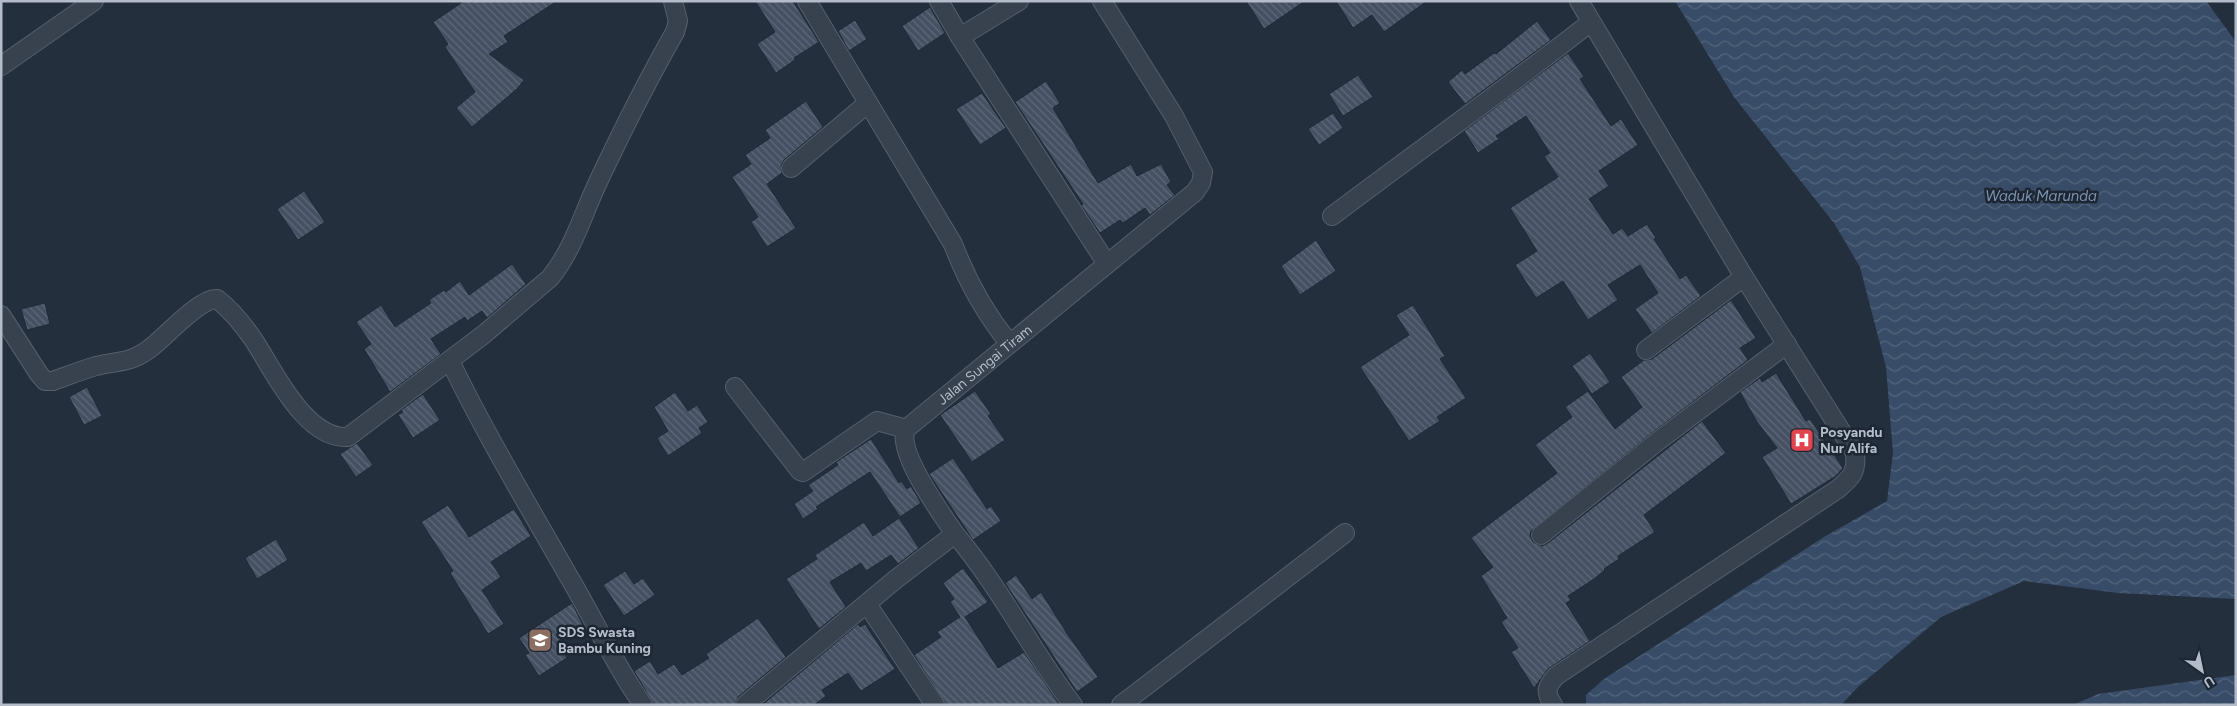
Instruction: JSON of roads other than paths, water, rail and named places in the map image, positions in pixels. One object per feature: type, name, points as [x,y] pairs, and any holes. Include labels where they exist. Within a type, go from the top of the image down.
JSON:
[{"type":"street","points":[[1,66],[94,1]]},
{"type":"street","points":[[1,315],[39,374],[45,381],[53,381],[98,366],[122,363],[140,356],[200,306],[211,299],[217,300],[252,337],[270,370],[296,405],[327,433],[338,438],[348,437],[450,361],[536,290],[558,268],[570,246],[598,182],[675,32],[678,20],[673,1]]},
{"type":"street","points":[[807,1],[953,244],[964,274],[978,300],[1008,343]]},
{"type":"street","points":[[939,1],[960,37],[1107,264]]},
{"type":"street","points":[[960,37],[1018,1]]},
{"type":"street","name":"Jalan Sungai Tiram","points":[[906,429],[1008,343],[1194,192],[1201,183],[1202,172],[1174,116],[1102,1]]},
{"type":"street","points":[[1553,705],[1546,691],[1548,685],[1556,676],[1838,489],[1849,479],[1857,467],[1856,453],[1744,277],[1579,1]]},
{"type":"street","points":[[1332,216],[1403,162],[1458,124],[1591,22]]},
{"type":"street","points":[[791,168],[868,102]]},
{"type":"street","points":[[1646,350],[1744,277]]},
{"type":"street","points":[[1541,535],[1658,441],[1787,344]]},
{"type":"street","points":[[450,361],[530,512],[569,576],[616,664],[643,705]]},
{"type":"street","points":[[735,387],[800,472],[803,472],[877,422],[906,429],[904,440],[906,452],[932,500],[989,579],[1025,637],[1073,705]]},
{"type":"street","points":[[1121,705],[1345,533]]},
{"type":"street","points":[[745,705],[955,534]]},
{"type":"street","points":[[867,604],[935,705]]},
{"type":"water","name":"Waduk Marunda","points":[[1675,1],[2206,1],[2236,42],[2236,599],[2118,593],[2024,581],[1941,617],[1858,687],[1841,705],[1586,705],[1586,695],[1604,679],[1824,537],[1887,501],[1893,453],[1886,367],[1860,267],[1834,223],[1734,97]]},
{"type":"water","points":[[2236,675],[2236,705],[2073,705],[2098,694]]},
{"type":"place","name":"Posyandu Nur Alifa","points":[[1802,440]]},
{"type":"place","name":"SDS Swasta Bambu Kuning","points":[[540,640]]}]
